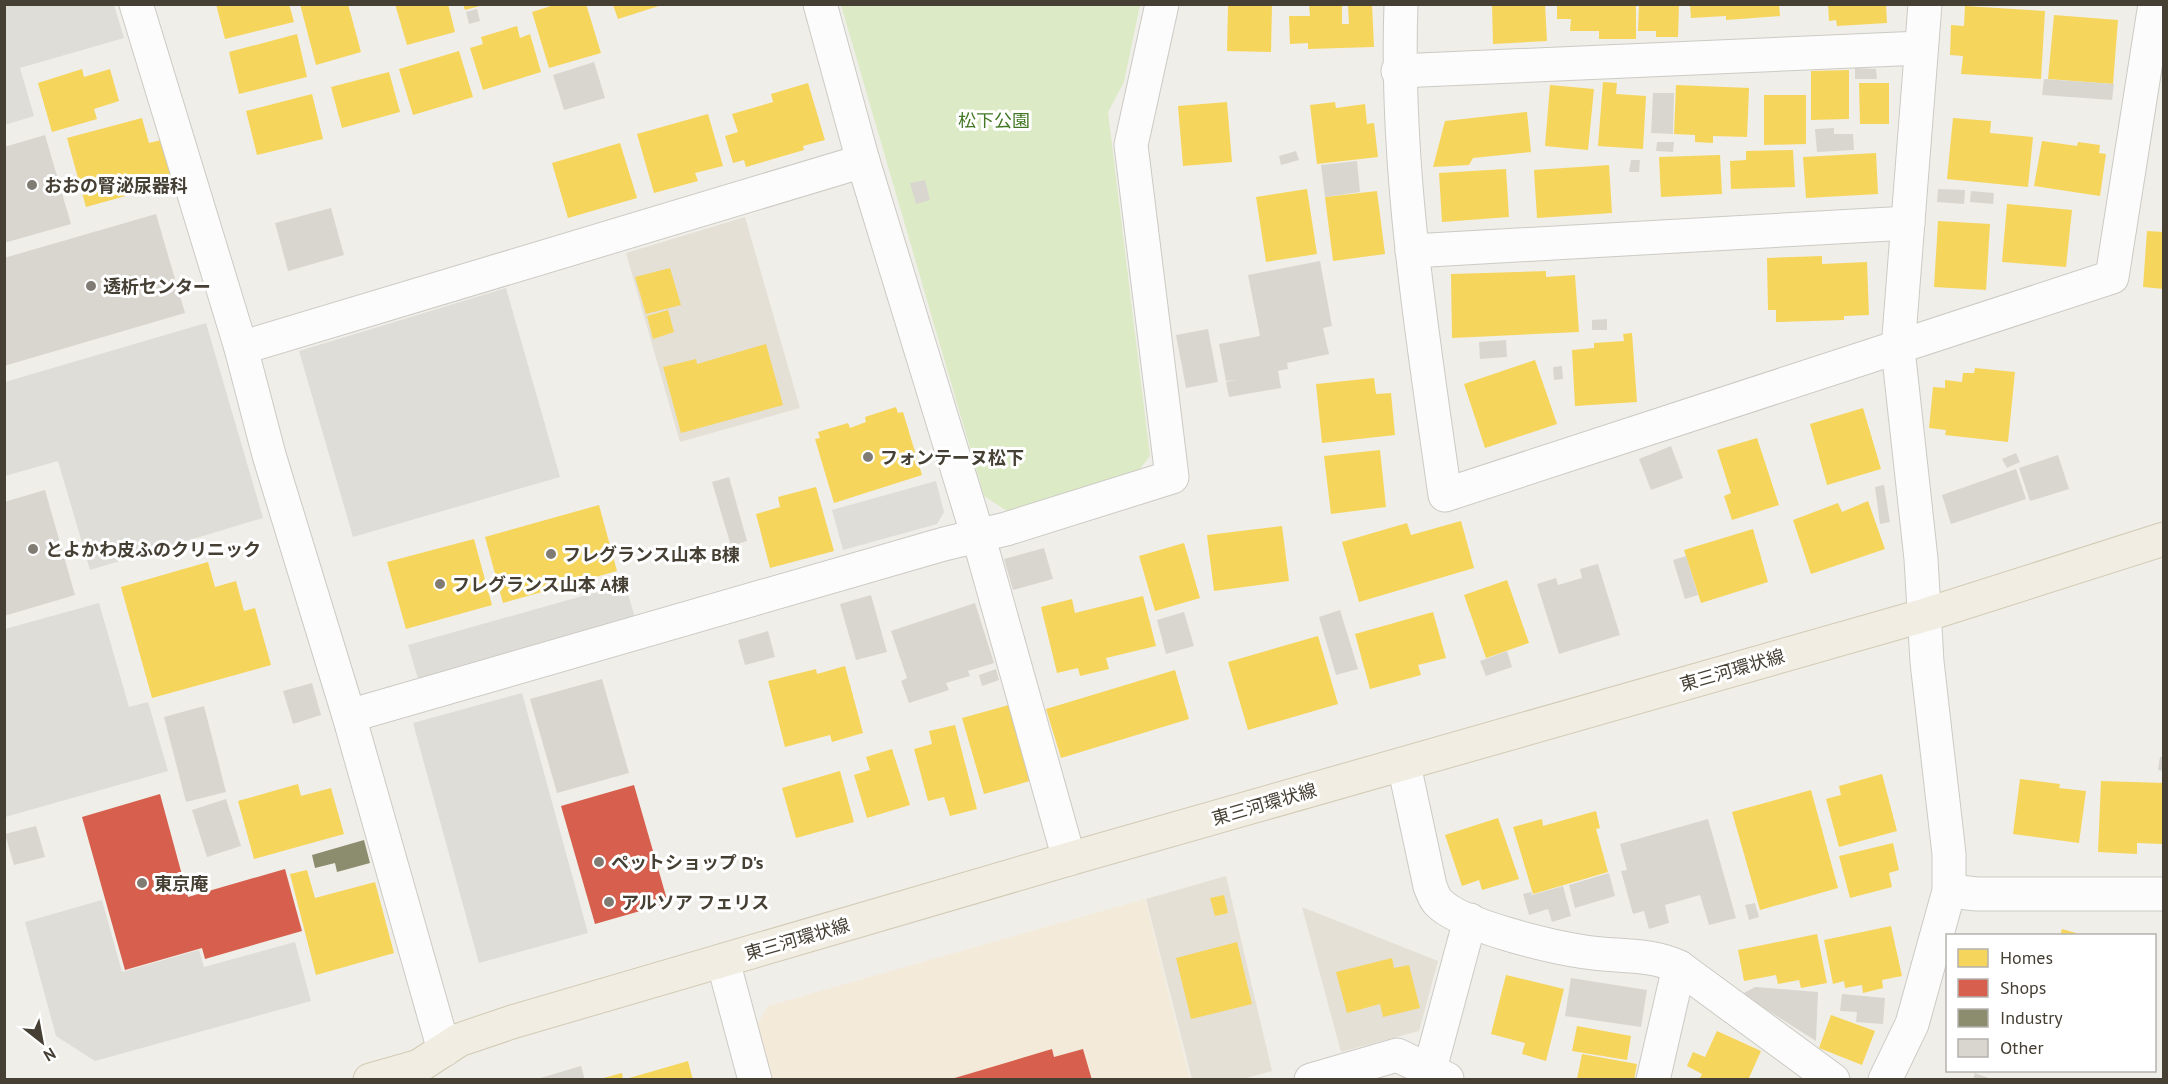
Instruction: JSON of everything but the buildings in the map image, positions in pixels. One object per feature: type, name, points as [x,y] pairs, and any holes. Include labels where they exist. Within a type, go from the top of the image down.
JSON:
[{"type":"main road","name":"東三河環状線","points":[[370,1080],[419,1066],[459,1040],[512,1022],[1069,859],[1925,615],[2163,539]]},
{"type":"street","points":[[136,4],[241,348],[269,455],[349,716],[444,1050]]},
{"type":"street","points":[[820,4],[862,161],[977,536],[1069,859]]},
{"type":"street","points":[[349,716],[977,536],[1172,477],[1131,145],[1162,4]]},
{"type":"street","points":[[1401,4],[1398,71],[1412,251],[1445,495],[2112,278],[2152,113],[2155,4]]},
{"type":"street","points":[[1885,1080],[1912,1024],[1949,891],[1949,854],[1927,662],[1925,615],[1898,349],[1925,4]]},
{"type":"street","points":[[1398,71],[1921,48]]},
{"type":"street","points":[[241,348],[862,161]]},
{"type":"street","points":[[1412,251],[1908,223]]},
{"type":"street","points":[[1404,765],[1430,886],[1437,902],[1451,912],[1495,931],[1584,952],[1663,959],[1679,967],[1833,1080]]},
{"type":"street","points":[[1949,891],[1977,894],[2163,894]]},
{"type":"street","points":[[1311,1080],[1397,1055],[1434,1077],[1470,920]]},
{"type":"street","points":[[723,961],[755,1080]]},
{"type":"street","points":[[1653,1080],[1679,967]]},
{"type":"shaded area","points":[[5,4],[114,5],[124,38],[20,68],[34,116],[5,125]]},
{"type":"shaded area","points":[[745,217],[800,408],[680,442],[626,253]]},
{"type":"shaded area","points":[[506,288],[560,477],[353,537],[299,351]]},
{"type":"shaded area","points":[[206,323],[263,518],[90,570],[58,461],[5,476],[5,382]]},
{"type":"shaded area","points":[[936,481],[944,512],[937,524],[843,550],[832,510]]},
{"type":"shaded area","points":[[625,584],[636,621],[419,682],[408,645]]},
{"type":"shaded area","points":[[99,603],[129,707],[148,702],[168,771],[5,817],[5,629]]},
{"type":"shaded area","points":[[522,693],[588,933],[479,963],[413,723]]},
{"type":"shaded area","points":[[1226,876],[1272,1071],[1243,1079],[1192,1079],[1146,899]]},
{"type":"shaded area","points":[[1145,899],[1190,1079],[771,1079],[756,1027],[768,1006]]},
{"type":"shaded area","points":[[102,900],[122,972],[199,950],[204,967],[295,942],[311,1001],[95,1061],[56,1036],[25,922]]},
{"type":"shaded area","points":[[1302,907],[1438,961],[1419,1031],[1341,1052]]},
{"type":"green space","name":"松下公園","points":[[841,5],[1140,5],[1124,82],[1108,112],[1150,456],[1139,470],[1007,511],[984,496]]},
{"type":"place","name":"おおの腎泌尿器科","points":[[32,185]]},
{"type":"place","name":"透析センター","points":[[91,286]]},
{"type":"place","name":"フォンテーヌ松下","points":[[868,457]]},
{"type":"place","name":"とよかわ皮ふのクリニック","points":[[33,549]]},
{"type":"place","name":"フレグランス山本 B棟","points":[[551,554]]},
{"type":"place","name":"フレグランス山本 A棟","points":[[440,584]]},
{"type":"place","name":"ペットショップ D's","points":[[599,862]]},
{"type":"place","name":"東京庵","points":[[142,883]]},
{"type":"place","name":"アルソア フェリス","points":[[609,902]]}]
